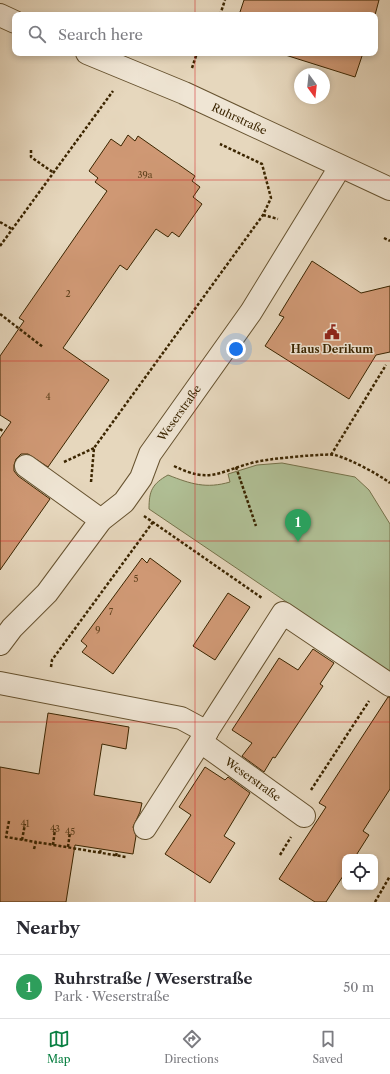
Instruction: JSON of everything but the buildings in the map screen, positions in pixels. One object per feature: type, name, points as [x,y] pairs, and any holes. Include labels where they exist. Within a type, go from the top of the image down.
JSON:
[{"type":"street","points":[[0,15],[12,21]]},
{"type":"street","name":"Ruhrstraße","points":[[94,56],[127,71],[184,93],[390,189]]},
{"type":"street","name":"Weserstraße","points":[[0,644],[12,628],[46,593],[101,520],[124,502],[141,478],[150,454],[251,312],[340,166]]},
{"type":"street","points":[[26,466],[101,520]]},
{"type":"street","points":[[145,828],[284,613],[386,683]]},
{"type":"street","name":"Weserstraße","points":[[0,683],[181,718],[304,816]]},
{"type":"path","points":[[221,12],[225,0]]},
{"type":"path","points":[[0,246],[127,71]]},
{"type":"path","points":[[61,464],[94,448],[263,215],[271,198],[262,164],[220,144]]},
{"type":"path","points":[[31,150],[31,157],[54,173]]},
{"type":"path","points":[[0,222],[12,230]]},
{"type":"path","points":[[384,238],[390,241]]},
{"type":"path","points":[[0,314],[43,347]]},
{"type":"path","points":[[331,455],[386,365]]},
{"type":"path","points":[[0,429],[4,432]]},
{"type":"path","points":[[91,484],[94,448]]},
{"type":"path","points":[[150,454],[189,473],[213,476],[257,461],[335,455],[380,476],[390,483]]},
{"type":"path","points":[[236,468],[256,526]]},
{"type":"path","points":[[124,502],[284,613]]},
{"type":"path","points":[[45,692],[52,660],[153,522]]},
{"type":"path","points":[[280,854],[307,812],[307,796],[386,683]]},
{"type":"path","points":[[9,821],[6,837],[126,857]]},
{"type":"path","points":[[22,840],[25,824]]},
{"type":"path","points":[[53,845],[55,829]]},
{"type":"path","points":[[68,847],[70,832]]},
{"type":"path","points":[[34,849],[36,842]]},
{"type":"path","points":[[100,853],[101,849]]},
{"type":"path","points":[[116,856],[117,852]]},
{"type":"path","points":[[374,902],[390,876]]},
{"type":"green space","points":[[282,463],[355,477],[369,490],[390,524],[390,672],[149,509],[152,489],[158,482],[168,475],[191,483],[213,485],[230,482],[228,474],[257,465]]},
{"type":"place","name":"Haus Derikum","points":[[332,332]]},
{"type":"place","name":"Ruhrstraße / Weserstraße","points":[[298,542]]}]
